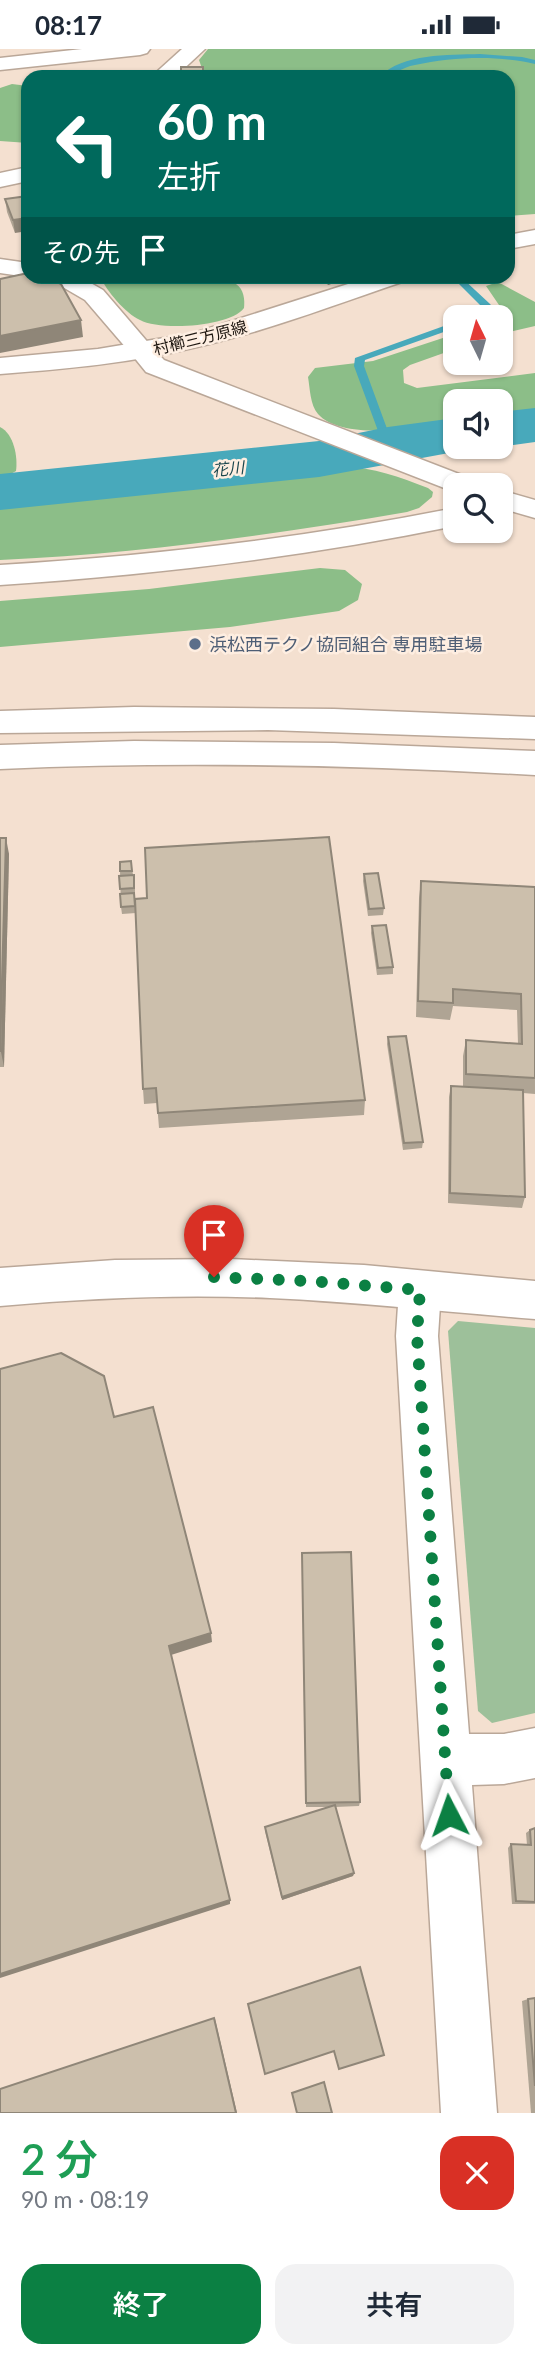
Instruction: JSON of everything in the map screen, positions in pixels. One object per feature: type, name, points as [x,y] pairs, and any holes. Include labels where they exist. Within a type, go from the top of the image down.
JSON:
[{"type":"street","points":[[0,64],[139,49]]},
{"type":"street","points":[[168,70],[186,50]]},
{"type":"street","points":[[0,180],[21,176]]},
{"type":"street","points":[[515,241],[535,237]]},
{"type":"street","points":[[0,266],[21,268]]},
{"type":"street","points":[[78,284],[94,295],[155,366],[443,478]]},
{"type":"street","name":"村櫛三方原線","points":[[0,366],[69,361],[142,351],[231,331],[372,284]]},
{"type":"street","points":[[513,503],[535,509]]},
{"type":"street","points":[[0,575],[238,553],[393,530],[443,520]]},
{"type":"street","points":[[0,722],[181,718],[306,719],[535,728]]},
{"type":"street","points":[[0,757],[235,753],[535,763]]},
{"type":"street","points":[[0,1287],[119,1279],[214,1277],[309,1281],[535,1300]]},
{"type":"street","points":[[420,1290],[417,1336],[469,2113]]},
{"type":"street","points":[[446,1761],[504,1759],[535,1753]]},
{"type":"green space","points":[[208,49],[535,49],[535,214],[515,215],[515,70],[203,70],[199,60]]},
{"type":"green space","points":[[12,84],[21,85],[21,142],[0,141],[0,88]]},
{"type":"green space","points":[[105,284],[236,284],[244,298],[244,308],[225,319],[210,323],[163,325],[134,317]]},
{"type":"green space","points":[[502,284],[535,302],[535,326],[513,331],[513,305],[499,305],[486,286]]},
{"type":"green space","points":[[443,338],[443,353],[403,370],[404,383],[417,388],[535,373],[535,412],[513,415],[513,389],[443,389],[443,424],[384,431],[364,430],[330,423],[318,414],[312,401],[308,377],[315,368],[373,361]]},
{"type":"green space","points":[[0,427],[12,440],[16,453],[16,471],[0,480]]},
{"type":"green space","points":[[343,467],[397,477],[428,488],[433,492],[432,497],[419,508],[407,512],[306,528],[153,548],[0,560],[0,502]]},
{"type":"green space","points":[[320,568],[345,570],[362,584],[358,600],[339,611],[230,627],[0,647],[0,601],[149,589]]},
{"type":"green space","points":[[458,1321],[535,1328],[535,1713],[492,1723],[478,1711],[448,1331]]},
{"type":"building","points":[[181,67],[203,67],[203,70],[181,70]]},
{"type":"building","points":[[21,197],[21,219],[13,220],[5,199]]},
{"type":"building","points":[[21,274],[21,284],[61,284],[81,320],[0,336],[0,279]]},
{"type":"building","points":[[329,837],[365,1100],[158,1113],[156,1088],[143,1089],[135,899],[147,898],[145,848]]},
{"type":"building","points":[[0,838],[6,838],[0,1052]]},
{"type":"building","points":[[131,861],[132,871],[120,871],[120,862]]},
{"type":"building","points":[[378,873],[384,908],[369,909],[364,874]]},
{"type":"building","points":[[134,875],[134,888],[120,889],[119,876]]},
{"type":"building","points":[[421,881],[535,887],[535,1078],[466,1074],[466,1040],[522,1044],[521,994],[453,989],[453,1003],[418,1001]]},
{"type":"building","points":[[134,893],[135,906],[121,907],[120,894]]},
{"type":"building","points":[[386,925],[393,967],[378,968],[372,926]]},
{"type":"building","points":[[406,1036],[423,1142],[404,1143],[388,1037]]},
{"type":"building","points":[[451,1086],[523,1090],[525,1197],[450,1193]]},
{"type":"building","points":[[61,1353],[104,1376],[114,1417],[153,1407],[211,1633],[169,1646],[230,1900],[0,1974],[0,1369]]},
{"type":"building","points":[[351,1552],[360,1802],[306,1803],[302,1553]]},
{"type":"building","points":[[335,1805],[354,1873],[282,1897],[265,1827]]},
{"type":"building","points":[[535,1828],[535,1902],[516,1901],[511,1844],[531,1845],[530,1830]]},
{"type":"building","points":[[360,1967],[384,2055],[339,2069],[334,2051],[265,2074],[248,2004]]},
{"type":"building","points":[[535,1998],[535,2086],[528,1999]]},
{"type":"building","points":[[214,2018],[236,2113],[0,2113],[0,2089]]},
{"type":"building","points":[[324,2082],[332,2113],[297,2113],[292,2093]]},
{"type":"waterway","points":[[391,70],[409,64],[455,57],[503,57],[535,62]]},
{"type":"waterway","points":[[464,284],[486,305]]},
{"type":"waterway","points":[[388,445],[359,366],[360,358],[443,329]]},
{"type":"waterway","name":"花川","points":[[513,428],[535,425]]},
{"type":"waterway","name":"花川","points":[[0,492],[319,459],[443,438]]},
{"type":"place","name":"浜松西テクノ協同組合 専用駐車場","points":[[195,644]]},
{"type":"route","points":[[214,1277],[420,1290],[417,1336],[449,1815]]}]
